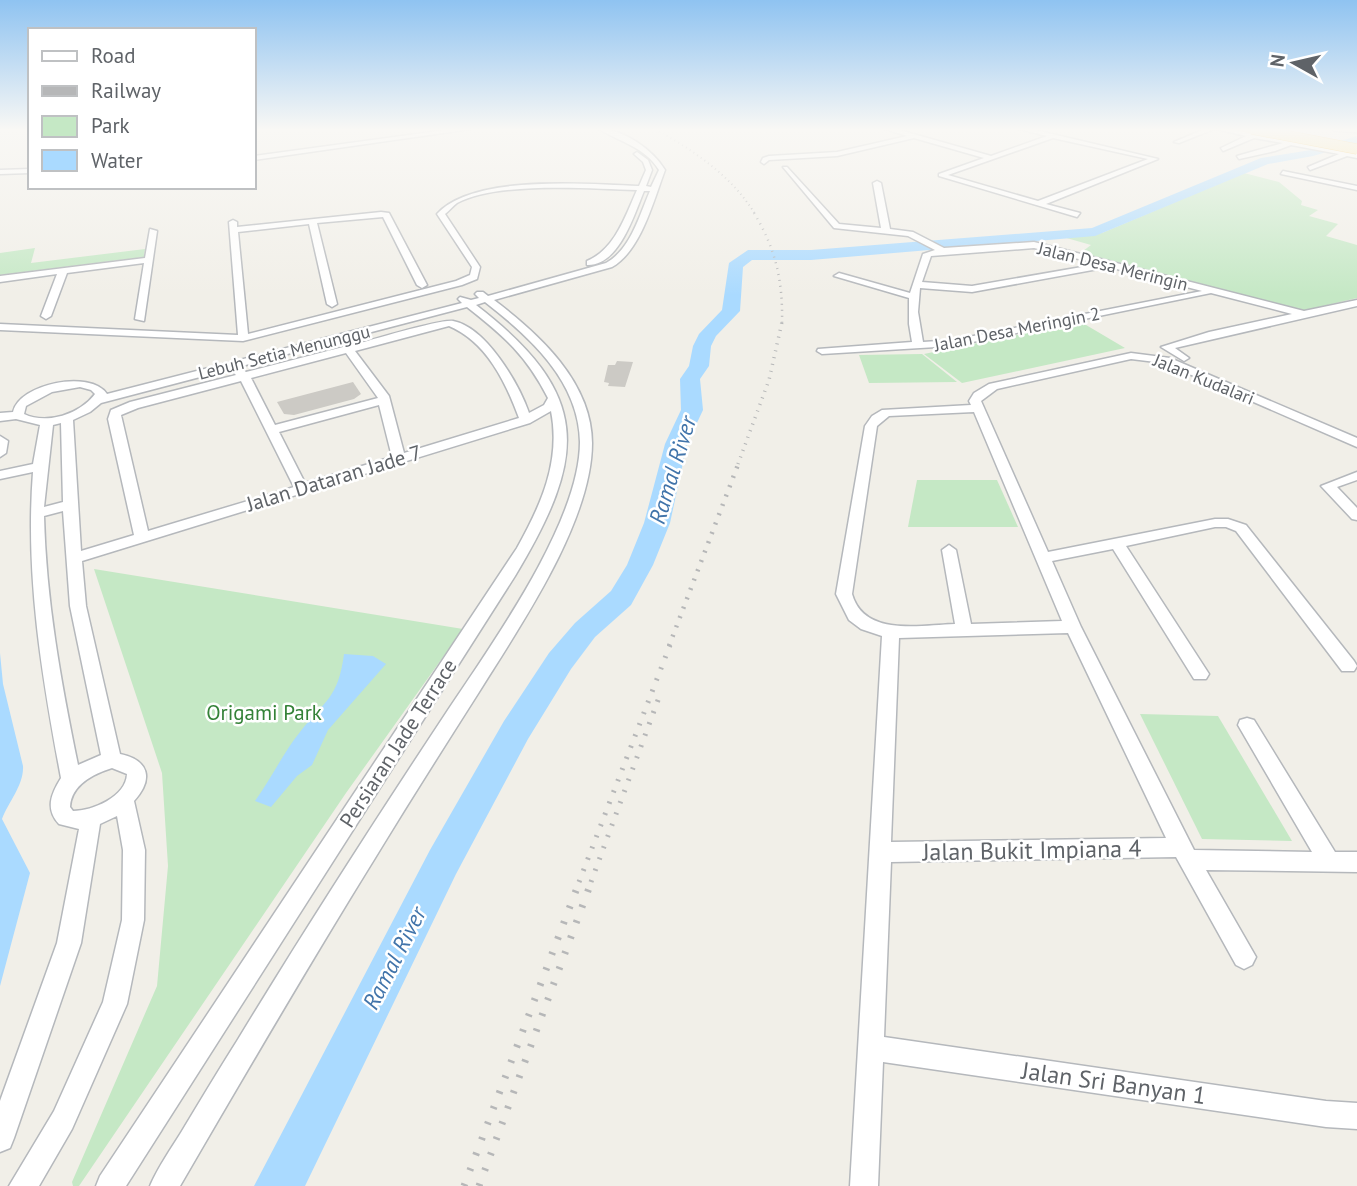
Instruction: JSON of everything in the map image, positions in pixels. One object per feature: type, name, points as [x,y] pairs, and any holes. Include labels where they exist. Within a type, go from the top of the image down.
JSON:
[{"type":"street","points":[[642,189],[644,184]]},
{"type":"street","name":"Lebuh Setia Menunggu","points":[[99,395],[597,269],[618,260],[630,246],[657,184]]},
{"type":"street","points":[[800,184],[837,226],[886,231],[927,240],[939,249]]},
{"type":"street","points":[[877,184],[886,231]]},
{"type":"street","points":[[972,184],[1077,215]]},
{"type":"street","points":[[1038,204],[1089,184]]},
{"type":"street","points":[[1339,184],[1357,188]]},
{"type":"street","points":[[1298,186],[1310,188]]},
{"type":"street","points":[[0,327],[243,338],[436,290],[474,277],[476,267],[441,214],[446,206],[461,198],[533,187],[654,190]]},
{"type":"street","points":[[616,188],[642,189]]},
{"type":"street","name":"Lebuh Setia Menunggu","points":[[99,395],[232,366],[385,326],[593,262],[606,255],[642,189]]},
{"type":"street","points":[[243,338],[234,226],[367,214],[386,215],[422,285]]},
{"type":"street","points":[[313,220],[332,304]]},
{"type":"street","points":[[140,319],[153,231]]},
{"type":"street","name":"Jalan Desa Meringin","points":[[918,285],[926,254],[939,249],[1028,244],[1215,294],[1303,314]]},
{"type":"street","points":[[0,279],[150,260]]},
{"type":"street","points":[[919,347],[913,328],[918,285],[972,289],[1110,265]]},
{"type":"street","points":[[46,316],[64,271]]},
{"type":"street","points":[[839,276],[916,297]]},
{"type":"street","name":"Jalan Desa Meringin 2","points":[[822,351],[919,347],[1198,294],[1215,294]]},
{"type":"street","name":"Jalan Desa Meringin 2","points":[[1089,324],[1209,298],[1215,294]]},
{"type":"street","name":"Persiaran Jade Terrace","points":[[110,1186],[523,552],[554,486],[561,458],[561,428],[555,400],[537,368],[522,349],[475,299]]},
{"type":"street","name":"Persiaran Jade Terrace","points":[[164,1186],[366,854],[507,634],[544,568],[579,485],[586,443],[580,408],[568,381],[553,358],[475,299]]},
{"type":"street","name":"Jalan Desa Meringin","points":[[1257,303],[1286,318]]},
{"type":"street","points":[[1238,381],[1171,352],[1166,347],[1357,303]]},
{"type":"street","points":[[142,536],[115,413],[134,405],[450,323],[462,326],[502,369],[512,383],[526,420]]},
{"type":"street","points":[[385,326],[350,341],[347,345],[384,400],[399,458]]},
{"type":"street","name":"Jalan Kudalari","points":[[976,408],[978,395],[993,386],[1120,358],[1143,356],[1166,360],[1357,443]]},
{"type":"street","points":[[232,366],[246,377],[302,488]]},
{"type":"street","points":[[0,408],[19,410],[28,420],[47,421],[67,417],[99,395],[89,385],[63,386],[35,395],[19,410],[0,417]]},
{"type":"street","points":[[272,430],[384,400]]},
{"type":"street","points":[[526,420],[548,408],[555,400]]},
{"type":"street","points":[[1073,627],[891,632],[855,619],[846,607],[844,594],[871,426],[876,419],[886,413],[976,408],[1045,558],[1073,627],[1186,853],[1244,957]]},
{"type":"street","points":[[67,417],[70,505],[78,606],[112,760]]},
{"type":"street","points":[[526,420],[545,420],[561,428]]},
{"type":"street","name":"Jalan Dataran Jade 7","points":[[75,558],[526,420]]},
{"type":"street","points":[[47,421],[37,513],[46,644],[71,780]]},
{"type":"street","points":[[0,440],[0,453]]},
{"type":"street","points":[[0,475],[41,466]]},
{"type":"street","points":[[1357,476],[1328,486],[1357,516]]},
{"type":"street","points":[[37,513],[70,505]]},
{"type":"street","points":[[1045,558],[1215,523],[1228,523],[1241,528],[1348,666]]},
{"type":"street","points":[[1117,543],[1200,674]]},
{"type":"street","points":[[949,550],[964,630]]},
{"type":"street","points":[[864,1186],[891,632]]},
{"type":"street","points":[[1247,725],[1329,861]]},
{"type":"street","points":[[112,760],[134,767],[138,777],[134,789],[124,802],[109,813],[91,820],[77,821],[65,818],[59,811],[60,796],[71,780],[84,771],[112,760]]},
{"type":"street","points":[[23,1186],[63,1120],[115,1004],[132,920],[134,850],[124,802]]},
{"type":"street","points":[[0,1138],[69,943],[91,820]]},
{"type":"street","name":"Jalan Bukit Impiana 4","points":[[880,852],[1186,853],[1357,862]]},
{"type":"street","name":"Jalan Sri Banyan 1","points":[[871,1048],[1312,1112],[1357,1116]]},
{"type":"green space","points":[[1217,184],[1282,184],[1302,201],[1301,205],[1318,210],[1309,216],[1338,224],[1326,236],[1357,245],[1357,298],[1298,312],[1079,254],[1091,245],[1063,237],[1102,233]]},
{"type":"green space","points":[[35,248],[31,263],[145,249],[144,257],[0,275],[0,253]]},
{"type":"green space","points":[[1081,322],[1125,348],[962,383],[924,354]]},
{"type":"green space","points":[[922,354],[957,382],[869,383],[859,355]]},
{"type":"green space","points":[[917,480],[997,480],[1018,527],[908,527]]},
{"type":"green space","name":"Origami Park","points":[[94,569],[463,629],[346,793],[79,1186],[73,1186],[72,1182],[157,986],[168,866],[162,773]]},
{"type":"green space","points":[[1140,714],[1218,716],[1292,841],[1202,839]]},
{"type":"water","points":[[0,653],[3,684],[23,766],[19,786],[2,819],[30,873],[0,986]]},
{"type":"water","points":[[344,654],[373,656],[386,664],[328,730],[312,765],[297,776],[271,807],[255,801],[294,740],[334,690]]},
{"type":"building","points":[[617,361],[633,362],[625,387],[608,386],[609,383],[604,382],[608,365],[615,365]]},
{"type":"building","points":[[353,382],[361,394],[354,399],[294,415],[284,414],[277,402]]},
{"type":"waterway","name":"Ramal River","points":[[279,1186],[443,862],[516,730],[560,661],[585,630],[621,598],[640,565],[657,523],[676,444],[692,410],[690,379],[699,366],[702,346],[708,334],[731,311],[735,266],[748,255],[811,255],[1095,232],[1209,184]]},
{"type":"railway","points":[[731,184],[755,214]]},
{"type":"railway","points":[[754,213],[762,226],[777,266],[782,322]]},
{"type":"railway","points":[[738,464],[769,380],[782,322]]},
{"type":"railway","points":[[669,646],[739,462]]},
{"type":"railway","points":[[579,882],[670,645]]},
{"type":"railway","points":[[591,882],[661,692]]},
{"type":"railway","points":[[464,1186],[580,880]]},
{"type":"railway","points":[[479,1186],[592,880]]}]
